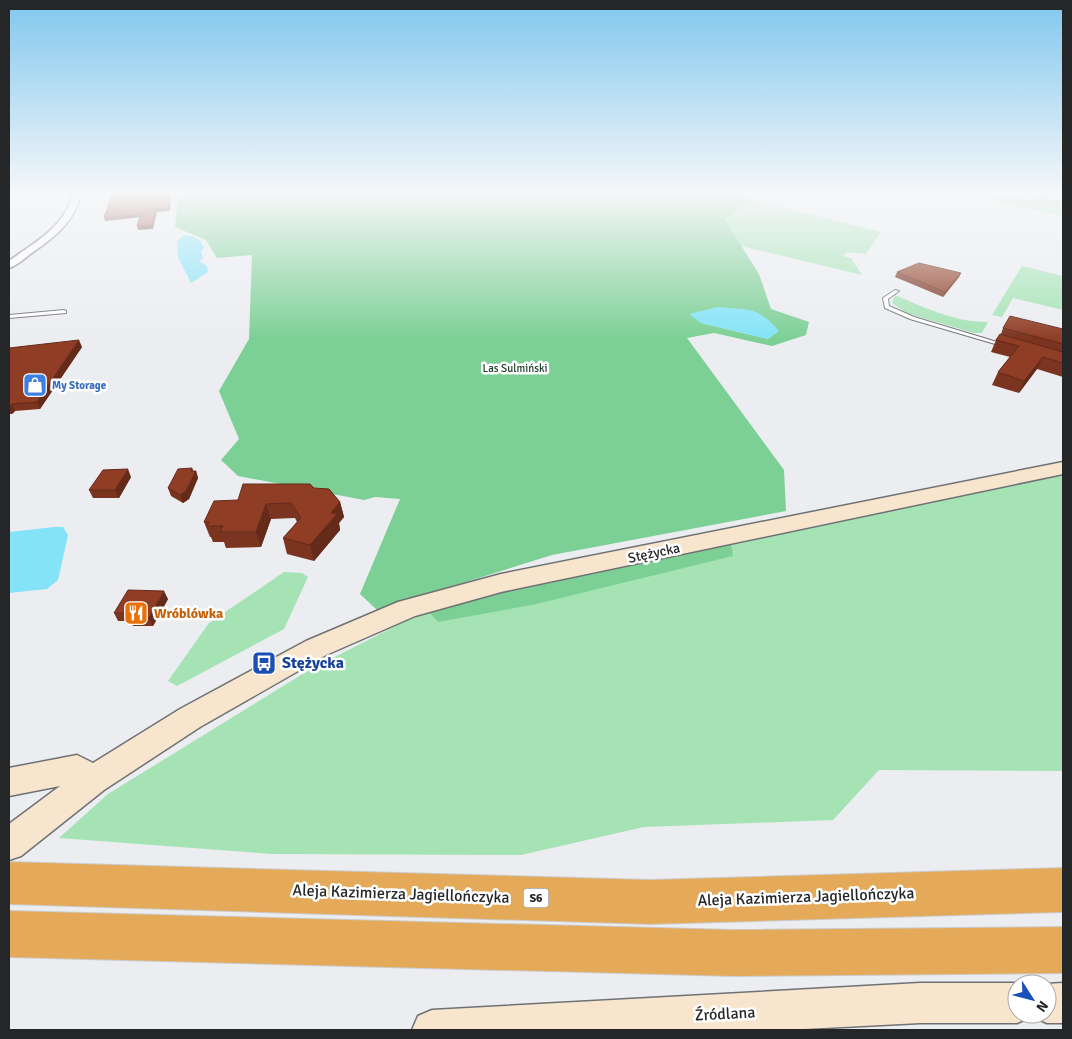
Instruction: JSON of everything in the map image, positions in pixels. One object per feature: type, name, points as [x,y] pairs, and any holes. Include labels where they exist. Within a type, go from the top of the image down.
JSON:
[{"type":"highway","name":"Aleja Kazimierza Jagiellończyka","points":[[9,883],[650,902],[1063,890]]},
{"type":"highway","points":[[9,934],[734,953],[1063,950]]},
{"type":"street","points":[[9,265],[41,241]]},
{"type":"street","name":"Stężycka","points":[[9,844],[93,780],[190,718],[316,648],[407,609],[501,583],[1063,468]]},
{"type":"street","points":[[9,782],[77,769],[93,780]]},
{"type":"street","name":"Źródlana","points":[[432,1030],[920,1003],[1007,1003]]},
{"type":"lane","points":[[897,291],[885,298],[887,308],[912,318],[1008,346]]},
{"type":"lane","points":[[9,317],[64,312]]},
{"type":"green space","name":"Las Sulmiński","points":[[207,241],[739,241],[759,274],[771,309],[809,322],[806,335],[772,346],[714,333],[687,338],[784,470],[786,511],[552,555],[377,610],[360,594],[400,499],[375,497],[364,500],[238,476],[221,460],[239,439],[219,391],[249,339],[252,255],[217,258]],"holes":[[[701,323],[778,331],[768,339]]]},
{"type":"green space","points":[[738,241],[875,241],[866,254],[847,252],[843,256],[851,258],[862,275],[741,246]]},
{"type":"green space","points":[[1022,266],[1063,276],[1063,310],[1013,298],[1002,317],[992,315]]},
{"type":"green space","points":[[895,295],[952,317],[976,322],[988,322],[982,333],[974,333],[906,313],[892,303]]},
{"type":"green space","points":[[1063,474],[1063,771],[879,770],[833,820],[644,827],[521,855],[272,854],[59,838],[108,794],[309,670],[427,610],[732,556],[731,542]]},
{"type":"green space","points":[[731,542],[733,556],[532,605],[438,622],[427,610],[430,607]]},
{"type":"green space","points":[[284,572],[302,573],[308,577],[284,629],[177,686],[168,681],[209,623]]},
{"type":"water","points":[[177,241],[200,241],[204,247],[201,253],[203,258],[199,261],[207,266],[208,272],[191,283],[178,257]]},
{"type":"water","points":[[718,307],[746,309],[758,313],[765,317],[779,331],[768,339],[701,323],[689,314]]},
{"type":"water","points":[[63,527],[68,535],[58,580],[47,589],[9,593],[9,532]]},
{"type":"building","points":[[919,263],[961,273],[945,292],[897,272]]},
{"type":"building","points":[[1010,316],[1063,329],[1063,344],[1003,328]]},
{"type":"building","points":[[1000,334],[1063,352],[1063,363],[1043,357],[1024,381],[998,372],[1019,346],[996,340]]},
{"type":"building","name":"My Storage","points":[[79,340],[37,402],[12,404],[9,407],[9,348]]},
{"type":"building","points":[[192,468],[191,471],[196,471],[186,491],[180,495],[168,488],[178,469]]},
{"type":"building","points":[[128,469],[115,490],[89,490],[103,470]]},
{"type":"building","points":[[243,484],[310,484],[314,488],[329,489],[340,502],[331,513],[337,514],[310,545],[283,538],[301,518],[291,503],[266,504],[256,532],[220,532],[223,526],[207,526],[209,522],[204,522],[214,501],[238,500]]},
{"type":"building","points":[[128,590],[164,591],[149,618],[129,618],[131,613],[114,613]]},
{"type":"place","name":"My Storage","points":[[35,385]]},
{"type":"place","name":"Wróblówka","points":[[136,613]]},
{"type":"place","name":"Stężycka","points":[[264,663]]}]
